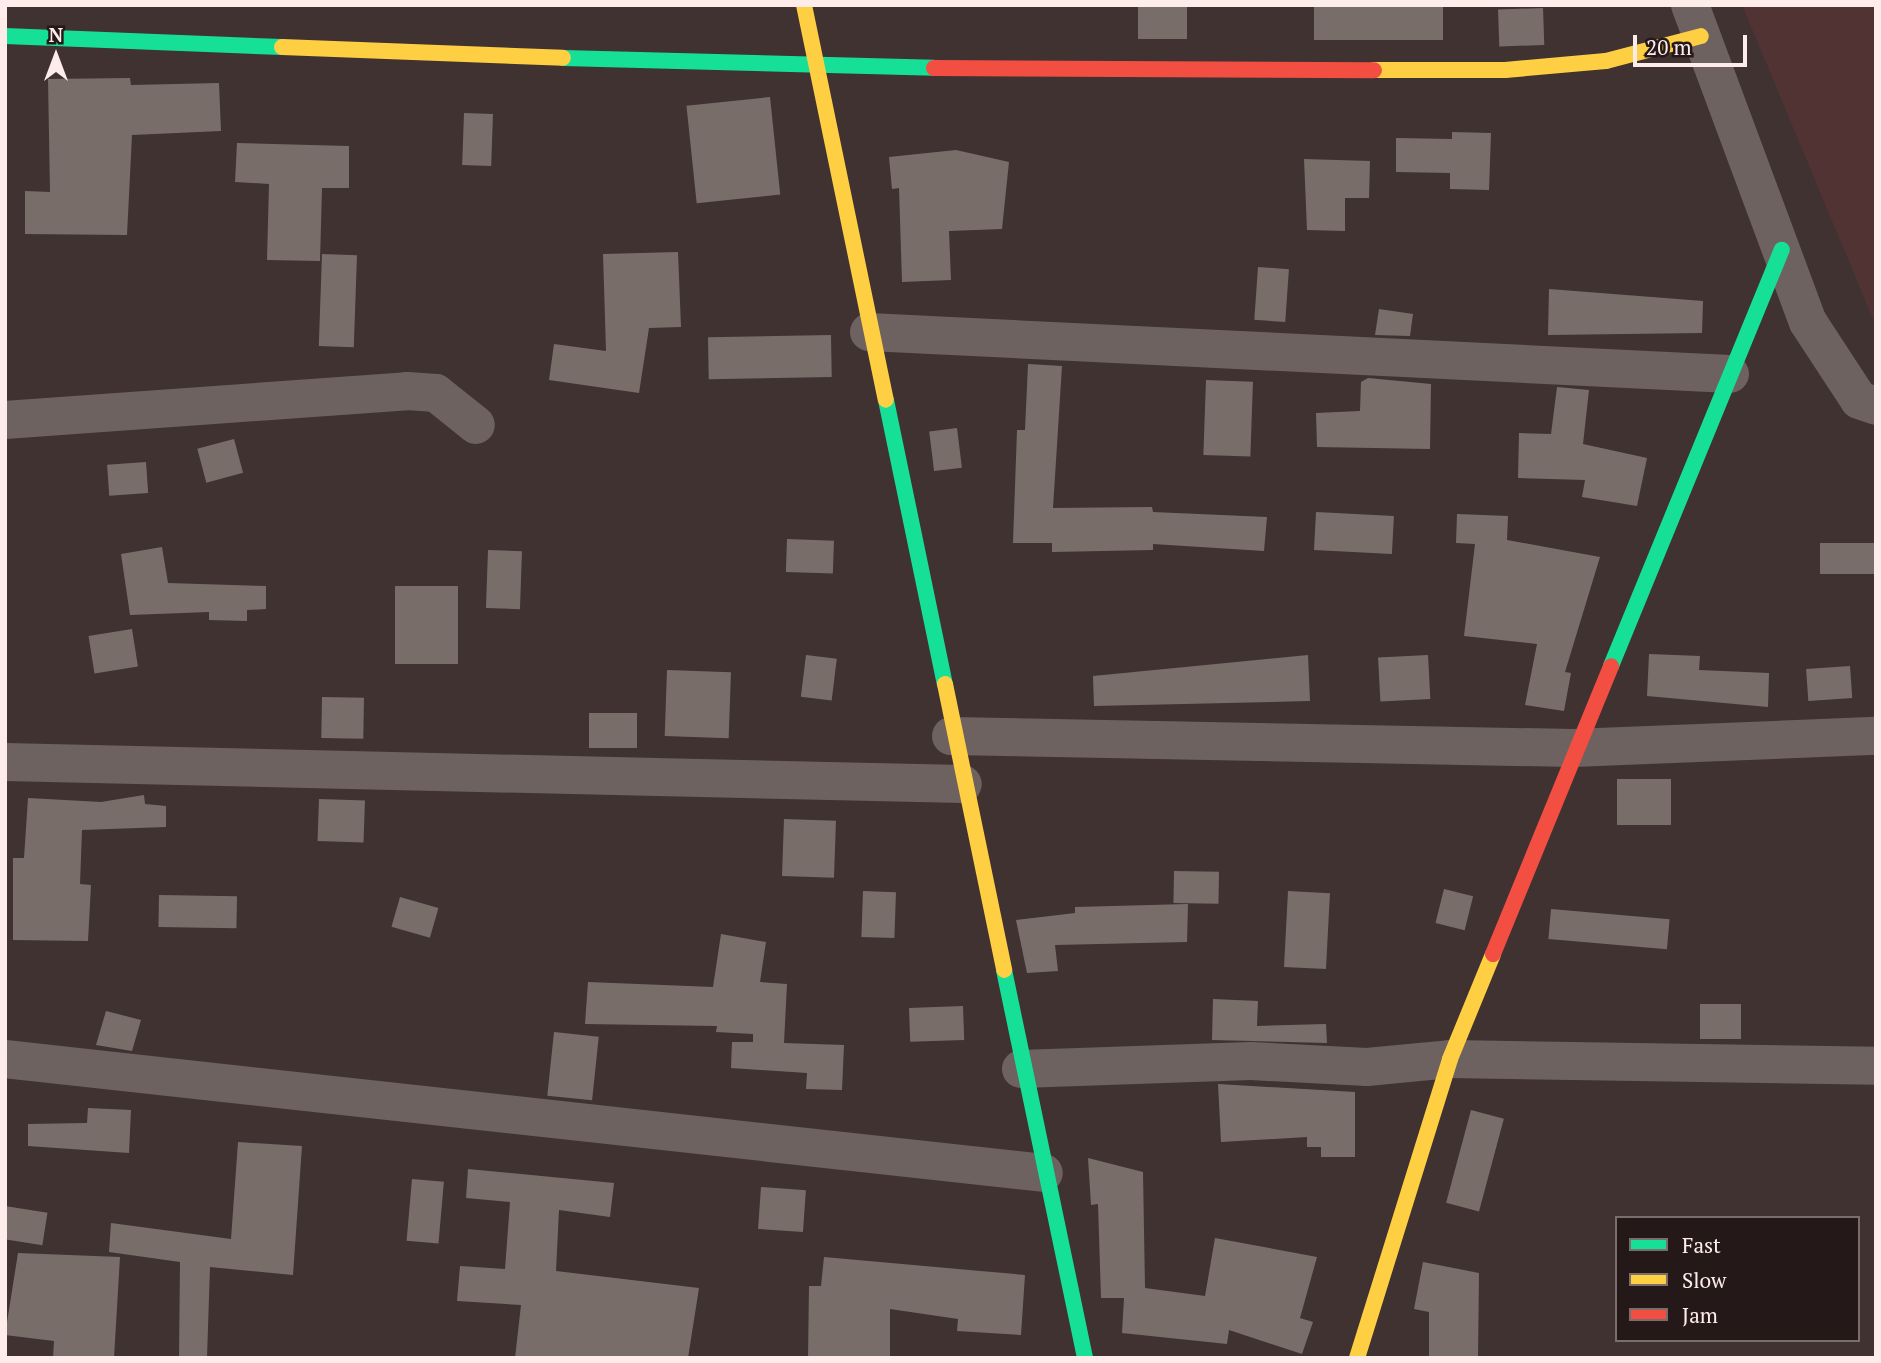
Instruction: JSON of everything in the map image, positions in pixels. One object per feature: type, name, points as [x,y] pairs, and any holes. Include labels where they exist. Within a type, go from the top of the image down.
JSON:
[{"type":"street","points":[[804,5],[951,736],[1085,1358]]},
{"type":"street","points":[[5,36],[816,68],[1505,70],[1606,61],[1696,20],[1808,322],[1833,365],[1859,400],[1876,406]]},
{"type":"street","points":[[1357,1358],[1450,1059],[1573,748],[1782,250]]},
{"type":"street","points":[[869,332],[1730,374]]},
{"type":"street","points":[[5,419],[407,391],[436,393],[476,425]]},
{"type":"street","points":[[951,736],[1573,748],[1876,736]]},
{"type":"street","points":[[5,762],[963,785]]},
{"type":"street","points":[[5,1059],[1044,1173]]},
{"type":"street","points":[[1021,1069],[1251,1061],[1367,1067],[1450,1059],[1876,1066]]},
{"type":"shaded area","points":[[1742,5],[1876,5],[1876,326]]},
{"type":"building","points":[[1138,5],[1187,5],[1187,39],[1138,39]]},
{"type":"building","points":[[1314,5],[1443,5],[1443,40],[1314,40]]},
{"type":"building","points":[[1543,8],[1544,45],[1499,47],[1498,10]]},
{"type":"building","points":[[130,78],[131,85],[219,83],[221,131],[132,135],[127,235],[25,234],[25,191],[50,192],[48,79]]},
{"type":"building","points":[[770,97],[780,194],[697,203],[686,106]]},
{"type":"building","points":[[464,113],[493,114],[491,166],[462,165]]},
{"type":"building","points":[[1452,132],[1491,133],[1489,190],[1450,189],[1450,173],[1396,172],[1396,138],[1452,139]]},
{"type":"building","points":[[237,143],[349,146],[349,188],[322,188],[320,261],[267,260],[269,184],[235,182]]},
{"type":"building","points":[[956,150],[1009,162],[1002,229],[949,231],[951,280],[902,282],[899,188],[892,189],[889,157]]},
{"type":"building","points":[[1304,159],[1370,161],[1369,198],[1345,198],[1345,231],[1307,230]]},
{"type":"building","points":[[678,252],[681,327],[649,328],[639,393],[549,380],[554,344],[606,351],[603,254]]},
{"type":"building","points":[[322,254],[357,255],[354,347],[319,346]]},
{"type":"building","points":[[1258,267],[1289,269],[1285,322],[1254,320]]},
{"type":"building","points":[[1549,289],[1703,301],[1702,333],[1548,335]]},
{"type":"building","points":[[1379,309],[1413,314],[1410,336],[1375,335]]},
{"type":"building","points":[[831,335],[832,377],[709,379],[708,337]]},
{"type":"building","points":[[1028,364],[1062,366],[1053,508],[1152,507],[1153,512],[1267,517],[1264,551],[1153,544],[1153,550],[1052,552],[1052,543],[1013,543],[1017,430],[1025,430]]},
{"type":"building","points":[[1368,378],[1431,384],[1430,449],[1317,447],[1316,413],[1360,411],[1361,382]]},
{"type":"building","points":[[1206,380],[1253,382],[1250,457],[1203,455]]},
{"type":"building","points":[[1557,387],[1589,390],[1583,444],[1647,458],[1637,506],[1582,497],[1585,480],[1518,478],[1519,433],[1551,434]]},
{"type":"building","points":[[957,428],[962,468],[934,471],[929,431]]},
{"type":"building","points":[[234,439],[243,473],[206,483],[197,449]]},
{"type":"building","points":[[146,462],[148,493],[109,496],[107,465]]},
{"type":"building","points":[[1316,512],[1394,516],[1392,554],[1314,550]]},
{"type":"building","points":[[1457,514],[1508,516],[1507,540],[1600,557],[1565,672],[1571,673],[1564,711],[1525,705],[1537,644],[1464,636],[1475,544],[1456,543]]},
{"type":"building","points":[[787,539],[834,541],[833,574],[786,572]]},
{"type":"building","points":[[1820,543],[1876,543],[1876,574],[1820,574]]},
{"type":"building","points":[[162,547],[168,583],[266,586],[266,609],[247,610],[247,621],[209,620],[209,612],[130,615],[121,554]]},
{"type":"building","points":[[488,550],[522,551],[520,609],[486,608]]},
{"type":"building","points":[[395,586],[458,586],[458,664],[395,664]]},
{"type":"building","points":[[132,629],[138,667],[94,673],[89,636]]},
{"type":"building","points":[[1649,654],[1700,656],[1699,670],[1769,673],[1768,707],[1647,696]]},
{"type":"building","points":[[806,655],[837,659],[832,700],[801,697]]},
{"type":"building","points":[[1308,655],[1310,701],[1094,706],[1093,676]]},
{"type":"building","points":[[1428,655],[1430,699],[1380,702],[1378,658]]},
{"type":"building","points":[[1850,666],[1852,698],[1808,701],[1806,669]]},
{"type":"building","points":[[667,670],[731,672],[729,738],[665,736]]},
{"type":"building","points":[[322,697],[364,698],[363,739],[321,738]]},
{"type":"building","points":[[589,713],[637,713],[637,748],[589,748]]},
{"type":"building","points":[[1617,779],[1671,779],[1671,825],[1617,825]]},
{"type":"building","points":[[144,795],[145,804],[166,806],[166,827],[82,830],[80,884],[91,885],[88,941],[13,940],[13,858],[24,858],[28,798],[101,802]]},
{"type":"building","points":[[319,799],[365,801],[364,843],[318,841]]},
{"type":"building","points":[[784,819],[836,821],[834,878],[782,876]]},
{"type":"building","points":[[1174,871],[1219,872],[1218,904],[1173,903]]},
{"type":"building","points":[[1444,889],[1473,896],[1465,930],[1436,923]]},
{"type":"building","points":[[863,891],[896,892],[894,938],[861,937]]},
{"type":"building","points":[[1288,891],[1330,893],[1326,969],[1284,967]]},
{"type":"building","points":[[159,895],[237,896],[236,928],[158,927]]},
{"type":"building","points":[[400,897],[438,908],[430,938],[391,927]]},
{"type":"building","points":[[1188,904],[1187,942],[1055,945],[1058,971],[1027,973],[1016,920],[1075,913],[1075,907]]},
{"type":"building","points":[[1551,909],[1670,919],[1667,949],[1548,939]]},
{"type":"building","points":[[721,934],[766,942],[760,982],[787,984],[784,1043],[844,1045],[842,1090],[806,1089],[807,1073],[731,1068],[732,1042],[753,1042],[753,1034],[716,1032],[717,1026],[585,1024],[588,982],[713,987]]},
{"type":"building","points":[[1213,999],[1258,1001],[1257,1026],[1326,1024],[1327,1043],[1212,1040]]},
{"type":"building","points":[[1700,1004],[1741,1004],[1741,1039],[1700,1039]]},
{"type":"building","points":[[963,1006],[964,1040],[910,1042],[909,1008]]},
{"type":"building","points":[[106,1011],[141,1020],[132,1051],[96,1045]]},
{"type":"building","points":[[554,1032],[599,1037],[592,1100],[547,1096]]},
{"type":"building","points":[[1218,1084],[1355,1092],[1355,1157],[1321,1157],[1321,1147],[1307,1147],[1307,1137],[1221,1142]]},
{"type":"building","points":[[88,1108],[131,1110],[129,1153],[28,1146],[28,1124],[87,1123]]},
{"type":"building","points":[[1471,1110],[1504,1119],[1479,1212],[1446,1203]]},
{"type":"building","points":[[238,1142],[302,1146],[293,1275],[210,1267],[207,1358],[179,1358],[180,1262],[109,1252],[111,1223],[231,1239]]},
{"type":"building","points":[[1088,1158],[1143,1172],[1145,1288],[1205,1296],[1215,1238],[1317,1257],[1300,1318],[1313,1322],[1302,1354],[1229,1330],[1227,1344],[1122,1333],[1124,1298],[1101,1298],[1098,1204],[1091,1205]]},
{"type":"building","points":[[468,1169],[614,1183],[610,1217],[559,1210],[556,1271],[699,1288],[688,1358],[515,1358],[521,1305],[457,1301],[460,1266],[505,1269],[510,1202],[466,1198]]},
{"type":"building","points":[[412,1179],[444,1182],[438,1244],[407,1241]]},
{"type":"building","points":[[761,1187],[806,1190],[803,1232],[758,1229]]},
{"type":"building","points":[[5,1206],[47,1213],[42,1245],[5,1239]]},
{"type":"building","points":[[18,1253],[120,1257],[114,1358],[53,1358],[54,1341],[5,1335]]},
{"type":"building","points":[[824,1257],[1025,1275],[1021,1335],[957,1331],[958,1319],[890,1309],[890,1358],[808,1358],[809,1286],[821,1286]]},
{"type":"building","points":[[1423,1262],[1479,1273],[1478,1358],[1429,1358],[1429,1312],[1414,1309]]},
{"type":"traffic: fast","points":[[5,36],[282,47]]},
{"type":"traffic: fast","points":[[563,58],[934,68]]},
{"type":"traffic: fast","points":[[1611,666],[1782,250]]},
{"type":"traffic: fast","points":[[886,400],[945,684]]},
{"type":"traffic: fast","points":[[1004,970],[1085,1358]]},
{"type":"traffic: slow","points":[[804,5],[886,400]]},
{"type":"traffic: slow","points":[[1374,70],[1505,70],[1606,61],[1701,36]]},
{"type":"traffic: slow","points":[[282,47],[563,58]]},
{"type":"traffic: slow","points":[[945,684],[1004,970]]},
{"type":"traffic: slow","points":[[1357,1358],[1450,1059],[1493,954]]},
{"type":"traffic: jam","points":[[934,68],[1374,70]]},
{"type":"traffic: jam","points":[[1493,954],[1611,666]]}]
